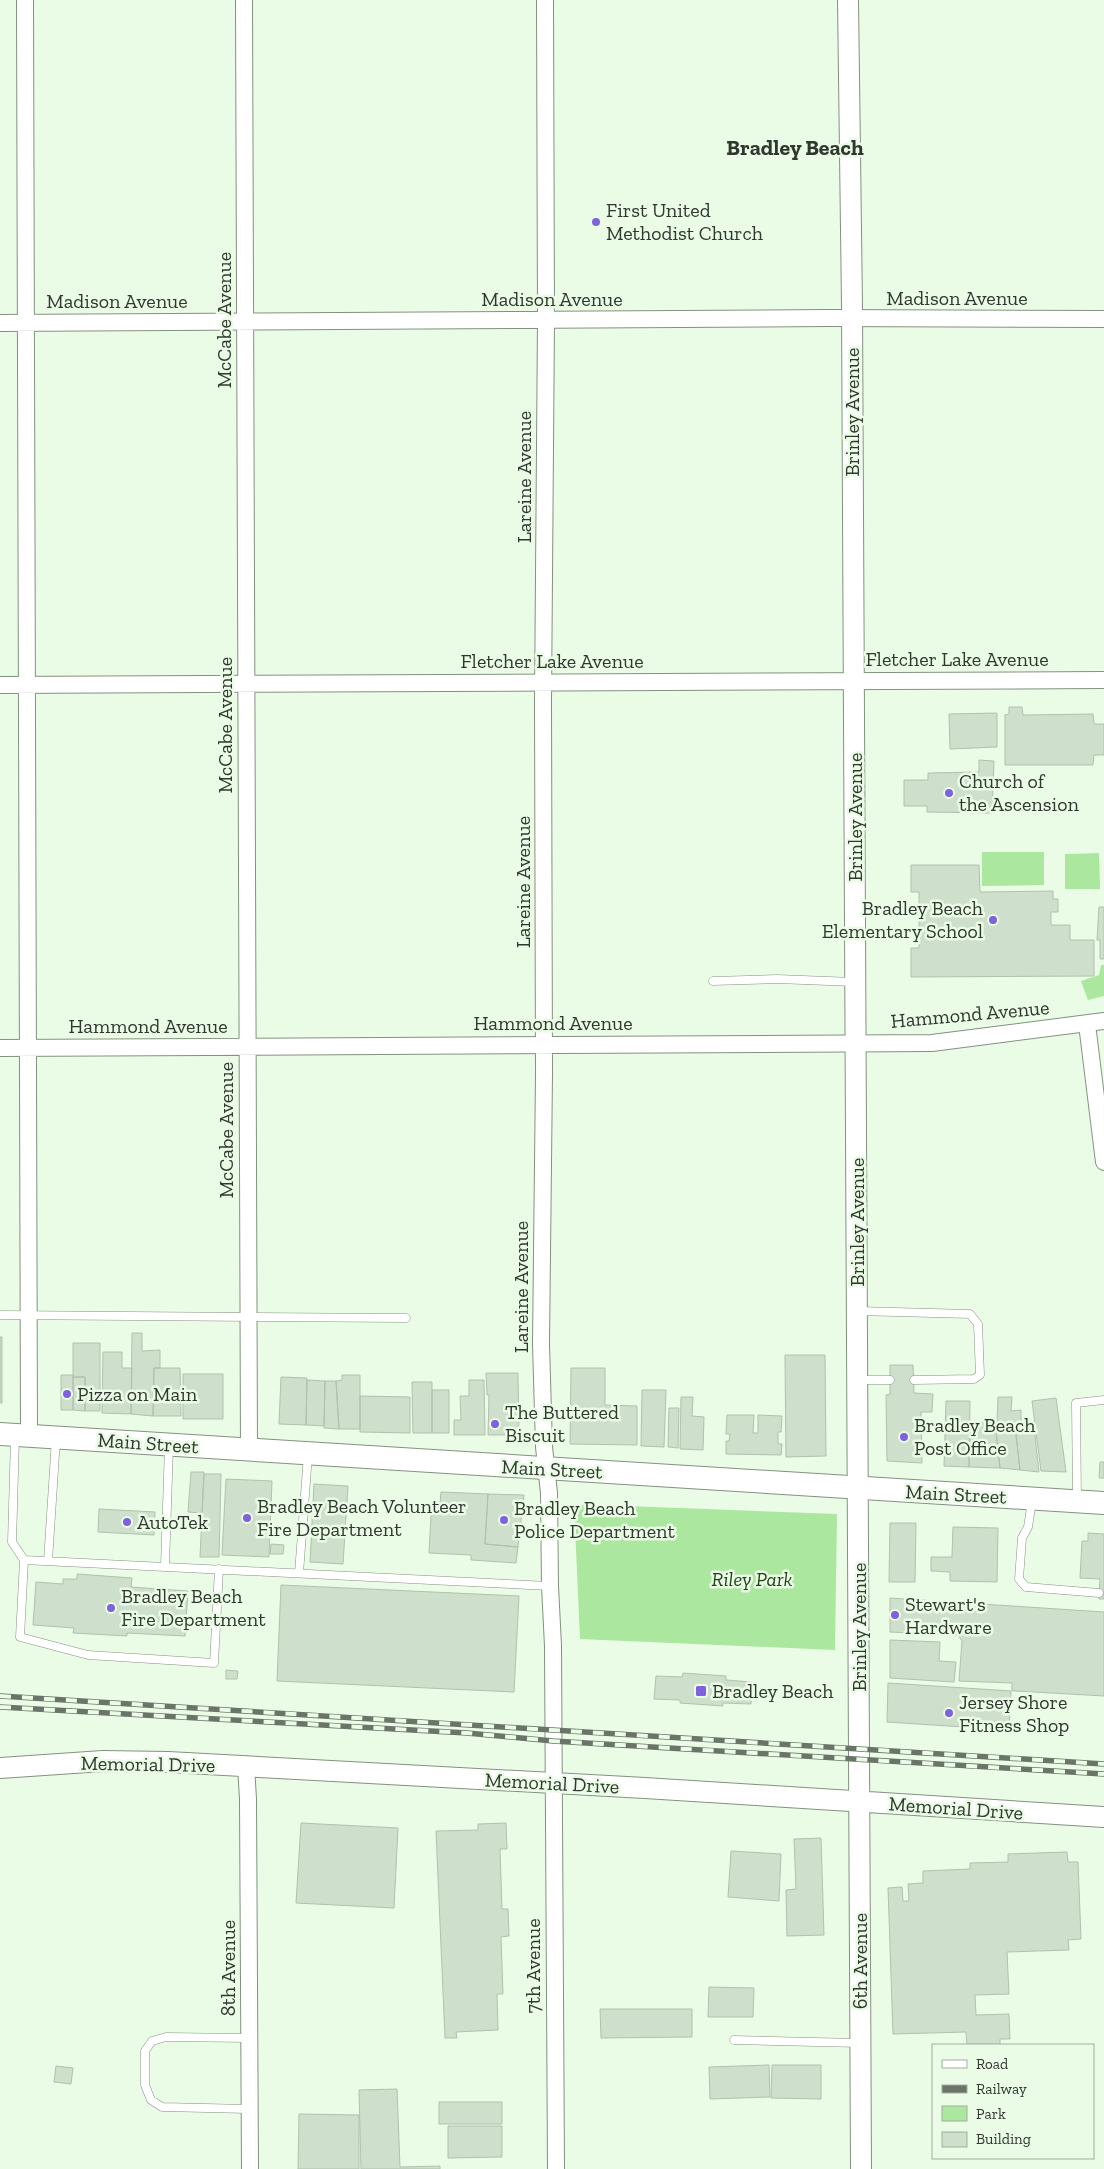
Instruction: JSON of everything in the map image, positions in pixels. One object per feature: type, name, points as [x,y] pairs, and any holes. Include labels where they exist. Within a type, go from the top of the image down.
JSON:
[{"type":"main road","name":"Main Street","points":[[15,1434],[1104,1503]]},
{"type":"street","points":[[15,1434],[30,1315],[24,0]]},
{"type":"street","name":"McCabe Avenue","points":[[244,0],[249,1450]]},
{"type":"street","name":"Lareine Avenue","points":[[545,0],[544,1045],[541,1344],[544,1447],[549,1502],[553,1646],[553,1763]]},
{"type":"street","name":"Brinley Avenue","points":[[848,0],[852,319],[859,1753]]},
{"type":"street","name":"Madison Avenue","points":[[0,323],[1104,319]]},
{"type":"street","name":"Fletcher Lake Avenue","points":[[0,685],[1104,680]]},
{"type":"street","name":"Hammond Avenue","points":[[0,1048],[932,1043],[1104,1021]]},
{"type":"street","points":[[1086,1024],[1104,1162]]},
{"type":"street","name":"6th Avenue","points":[[859,1753],[861,2169]]},
{"type":"street","name":"Memorial Drive","points":[[0,1768],[103,1761],[168,1762],[1104,1817]]},
{"type":"street","name":"7th Avenue","points":[[553,1763],[556,2169]]},
{"type":"street","name":"8th Avenue","points":[[246,1766],[250,2169]]},
{"type":"lane","points":[[713,981],[777,979],[855,982]]},
{"type":"lane","points":[[857,1311],[970,1314],[975,1318],[978,1324],[980,1375],[974,1379],[914,1380]]},
{"type":"lane","points":[[0,1315],[406,1318]]},
{"type":"lane","points":[[858,1380],[890,1380]]},
{"type":"lane","points":[[1077,1501],[1076,1403],[1104,1400]]},
{"type":"lane","points":[[15,1434],[12,1542],[24,1560],[20,1637],[88,1655],[214,1662],[219,1569]]},
{"type":"lane","points":[[48,1562],[56,1437]]},
{"type":"lane","points":[[166,1566],[169,1444]]},
{"type":"lane","points":[[299,1573],[308,1453]]},
{"type":"lane","points":[[1032,1499],[1028,1527],[1022,1538],[1019,1579],[1026,1587],[1099,1593]]},
{"type":"lane","points":[[24,1560],[550,1586]]},
{"type":"lane","points":[[249,2038],[166,2037],[152,2041],[145,2051],[145,2085],[151,2100],[162,2107],[249,2109]]},
{"type":"lane","points":[[734,2040],[861,2043]]},
{"type":"green space","points":[[982,852],[1044,852],[1044,885],[982,886]]},
{"type":"green space","points":[[1099,853],[1100,889],[1065,889],[1065,854]]},
{"type":"green space","points":[[1101,965],[1104,965],[1104,996],[1088,1000],[1081,981],[1099,975]]},
{"type":"green space","name":"Riley Park","points":[[574,1504],[837,1514],[835,1650],[580,1639]]},
{"type":"building","points":[[1009,707],[1022,707],[1023,715],[1093,714],[1094,724],[1104,724],[1104,755],[1094,755],[1093,765],[1005,765],[1005,715],[1009,714]]},
{"type":"building","points":[[997,713],[997,747],[950,749],[949,714]]},
{"type":"building","name":"Church of the Ascension","points":[[979,760],[994,761],[992,813],[927,812],[927,806],[904,806],[904,780],[928,780],[928,773],[979,772]]},
{"type":"building","points":[[911,865],[979,865],[980,892],[1053,891],[1053,899],[1058,899],[1058,912],[1051,912],[1051,925],[1070,925],[1070,940],[1094,940],[1094,976],[911,977],[911,948],[919,948],[919,892],[911,892]]},
{"type":"building","points":[[1099,907],[1104,907],[1104,959],[1100,959],[1100,940],[1097,940]]},
{"type":"building","points":[[132,1333],[142,1333],[142,1351],[160,1350],[160,1368],[154,1368],[153,1416],[131,1414]]},
{"type":"building","points":[[0,1337],[2,1337],[2,1403],[0,1403]]},
{"type":"building","points":[[73,1343],[100,1343],[100,1411],[85,1411],[85,1377],[73,1377]]},
{"type":"building","points":[[103,1352],[122,1352],[122,1368],[132,1368],[131,1414],[102,1413]]},
{"type":"building","points":[[785,1355],[825,1355],[826,1456],[786,1457]]},
{"type":"building","name":"Bradley Beach Post Office","points":[[890,1365],[913,1365],[914,1393],[933,1394],[932,1412],[921,1412],[922,1463],[887,1461],[886,1395],[890,1394]]},
{"type":"building","points":[[154,1368],[180,1368],[181,1416],[153,1416]]},
{"type":"building","points":[[571,1368],[605,1368],[605,1405],[637,1406],[637,1445],[570,1444]]},
{"type":"building","points":[[486,1373],[518,1373],[519,1435],[488,1435],[489,1395],[487,1395]]},
{"type":"building","points":[[183,1374],[223,1374],[223,1419],[183,1419]]},
{"type":"building","name":"Pizza on Main","points":[[61,1375],[73,1375],[73,1410],[61,1410]]},
{"type":"building","points":[[342,1375],[360,1375],[360,1429],[339,1429],[336,1381],[342,1380]]},
{"type":"building","points":[[73,1377],[85,1377],[85,1411],[73,1410]]},
{"type":"building","points":[[281,1377],[307,1378],[306,1425],[279,1424]]},
{"type":"building","points":[[307,1380],[325,1381],[324,1426],[306,1425]]},
{"type":"building","points":[[469,1380],[484,1380],[485,1435],[454,1435],[454,1420],[461,1420],[460,1396],[469,1396]]},
{"type":"building","points":[[325,1381],[336,1381],[339,1429],[324,1428]]},
{"type":"building","points":[[412,1382],[432,1382],[432,1433],[413,1433]]},
{"type":"building","points":[[432,1390],[449,1390],[449,1433],[432,1433]]},
{"type":"building","points":[[642,1390],[666,1390],[664,1447],[641,1446]]},
{"type":"building","points":[[360,1396],[410,1397],[410,1433],[360,1432]]},
{"type":"building","points":[[681,1397],[693,1397],[692,1416],[704,1417],[703,1450],[680,1449]]},
{"type":"building","points":[[998,1397],[1012,1397],[1011,1411],[1021,1410],[1021,1427],[1015,1426],[1020,1470],[1000,1468],[995,1424],[997,1424]]},
{"type":"building","points":[[1056,1398],[1066,1472],[1041,1471],[1032,1401]]},
{"type":"building","points":[[946,1401],[970,1401],[969,1467],[944,1466]]},
{"type":"building","points":[[669,1408],[679,1408],[678,1448],[668,1447]]},
{"type":"building","points":[[727,1415],[754,1415],[753,1433],[758,1433],[758,1415],[782,1416],[781,1432],[778,1432],[778,1444],[782,1444],[781,1455],[726,1454],[726,1441],[729,1441],[730,1434],[726,1434]]},
{"type":"building","points":[[995,1422],[1000,1468],[969,1467],[970,1423]]},
{"type":"building","points":[[1015,1426],[1034,1427],[1039,1472],[1020,1470]]},
{"type":"building","points":[[1100,1462],[1104,1462],[1104,1478],[1099,1478]]},
{"type":"building","points":[[191,1472],[204,1472],[202,1513],[188,1512]]},
{"type":"building","points":[[204,1474],[221,1474],[219,1557],[200,1557]]},
{"type":"building","name":"Bradley Beach Volunteer Fire Department","points":[[226,1479],[272,1481],[269,1557],[222,1555]]},
{"type":"building","points":[[314,1484],[348,1486],[343,1564],[310,1562]]},
{"type":"building","points":[[441,1492],[488,1494],[485,1544],[518,1547],[516,1563],[471,1560],[471,1555],[429,1553],[431,1515],[439,1515]]},
{"type":"building","name":"Bradley Beach Police Department","points":[[488,1494],[524,1495],[518,1547],[485,1544]]},
{"type":"building","name":"AutoTek","points":[[99,1509],[155,1512],[154,1535],[98,1532]]},
{"type":"building","points":[[890,1523],[916,1523],[915,1582],[889,1582]]},
{"type":"building","points":[[953,1527],[998,1528],[997,1582],[950,1581],[950,1572],[931,1571],[931,1557],[952,1557]]},
{"type":"building","points":[[1088,1533],[1104,1534],[1104,1599],[1099,1599],[1100,1579],[1080,1578],[1082,1541],[1088,1541]]},
{"type":"building","points":[[271,1544],[284,1545],[283,1554],[270,1554]]},
{"type":"building","name":"Bradley Beach Fire Department","points":[[77,1574],[132,1578],[131,1587],[188,1591],[185,1636],[127,1633],[127,1636],[73,1633],[74,1628],[33,1625],[36,1582],[63,1584],[63,1579],[77,1579]]},
{"type":"building","points":[[281,1585],[519,1596],[514,1692],[277,1681]]},
{"type":"building","points":[[890,1598],[1104,1612],[1104,1696],[1012,1691],[1012,1683],[959,1681],[962,1641],[958,1635],[890,1632]]},
{"type":"building","points":[[890,1640],[940,1642],[939,1661],[956,1662],[954,1682],[890,1678]]},
{"type":"building","points":[[226,1670],[238,1671],[237,1679],[226,1679]]},
{"type":"building","points":[[683,1673],[726,1676],[726,1680],[752,1682],[751,1704],[723,1703],[723,1706],[680,1703],[680,1700],[654,1699],[656,1676],[682,1677]]},
{"type":"building","name":"Jersey Shore Fitness Shop","points":[[888,1683],[1011,1691],[1009,1730],[887,1722]]},
{"type":"building","points":[[301,1823],[398,1828],[394,1908],[296,1903]]},
{"type":"building","points":[[506,1823],[507,1849],[500,1849],[502,1909],[508,1909],[509,1936],[501,1937],[503,1994],[497,1994],[498,2030],[456,2032],[457,2038],[445,2038],[436,1831],[478,1830],[478,1824]]},
{"type":"building","points":[[821,1838],[824,1935],[787,1936],[786,1890],[796,1889],[794,1839]]},
{"type":"building","points":[[731,1851],[781,1854],[779,1901],[728,1897]]},
{"type":"building","points":[[1067,1852],[1068,1862],[1078,1862],[1081,1939],[1068,1940],[1069,1950],[1007,1952],[1009,1994],[975,1995],[976,2015],[1009,2014],[1010,2039],[1000,2039],[1000,2044],[967,2044],[966,2032],[893,2034],[888,1888],[902,1887],[903,1901],[909,1901],[908,1884],[923,1883],[923,1871],[970,1869],[970,1863],[1008,1862],[1008,1854]]},
{"type":"building","points":[[709,1987],[754,1988],[753,2017],[708,2017]]},
{"type":"building","points":[[600,2009],[692,2009],[692,2037],[601,2038]]},
{"type":"building","points":[[769,2065],[770,2097],[710,2099],[709,2067]]},
{"type":"building","points":[[772,2065],[821,2065],[821,2099],[771,2098]]},
{"type":"building","points":[[56,2066],[73,2068],[71,2084],[54,2082]]},
{"type":"building","points":[[397,2089],[400,2167],[440,2166],[440,2169],[361,2169],[359,2090]]},
{"type":"building","points":[[439,2102],[502,2102],[502,2124],[439,2124]]},
{"type":"building","points":[[299,2114],[359,2115],[359,2169],[298,2169]]},
{"type":"building","points":[[448,2126],[502,2126],[502,2157],[448,2158]]},
{"type":"railway","points":[[0,1696],[1104,1764]]},
{"type":"railway","points":[[0,1707],[467,1733],[553,1741],[1104,1774]]},
{"type":"place","name":"First United Methodist Church","points":[[596,222]]},
{"type":"place","name":"Church of the Ascension","points":[[949,793]]},
{"type":"place","name":"Bradley Beach Elementary School","points":[[993,920]]},
{"type":"place","name":"Pizza on Main","points":[[67,1394]]},
{"type":"place","name":"The Buttered Biscuit","points":[[495,1424]]},
{"type":"place","name":"Bradley Beach Post Office","points":[[904,1437]]},
{"type":"place","name":"Bradley Beach Volunteer Fire Department","points":[[247,1518]]},
{"type":"place","name":"Bradley Beach Police Department","points":[[504,1520]]},
{"type":"place","name":"AutoTek","points":[[127,1522]]},
{"type":"place","name":"Bradley Beach Fire Department","points":[[111,1608]]},
{"type":"place","name":"Stewart's Hardware","points":[[895,1615]]},
{"type":"place","name":"Bradley Beach","points":[[701,1691]]},
{"type":"place","name":"Jersey Shore Fitness Shop","points":[[949,1713]]},
{"type":"district","name":"Bradley Beach","points":[[795,147]]}]
